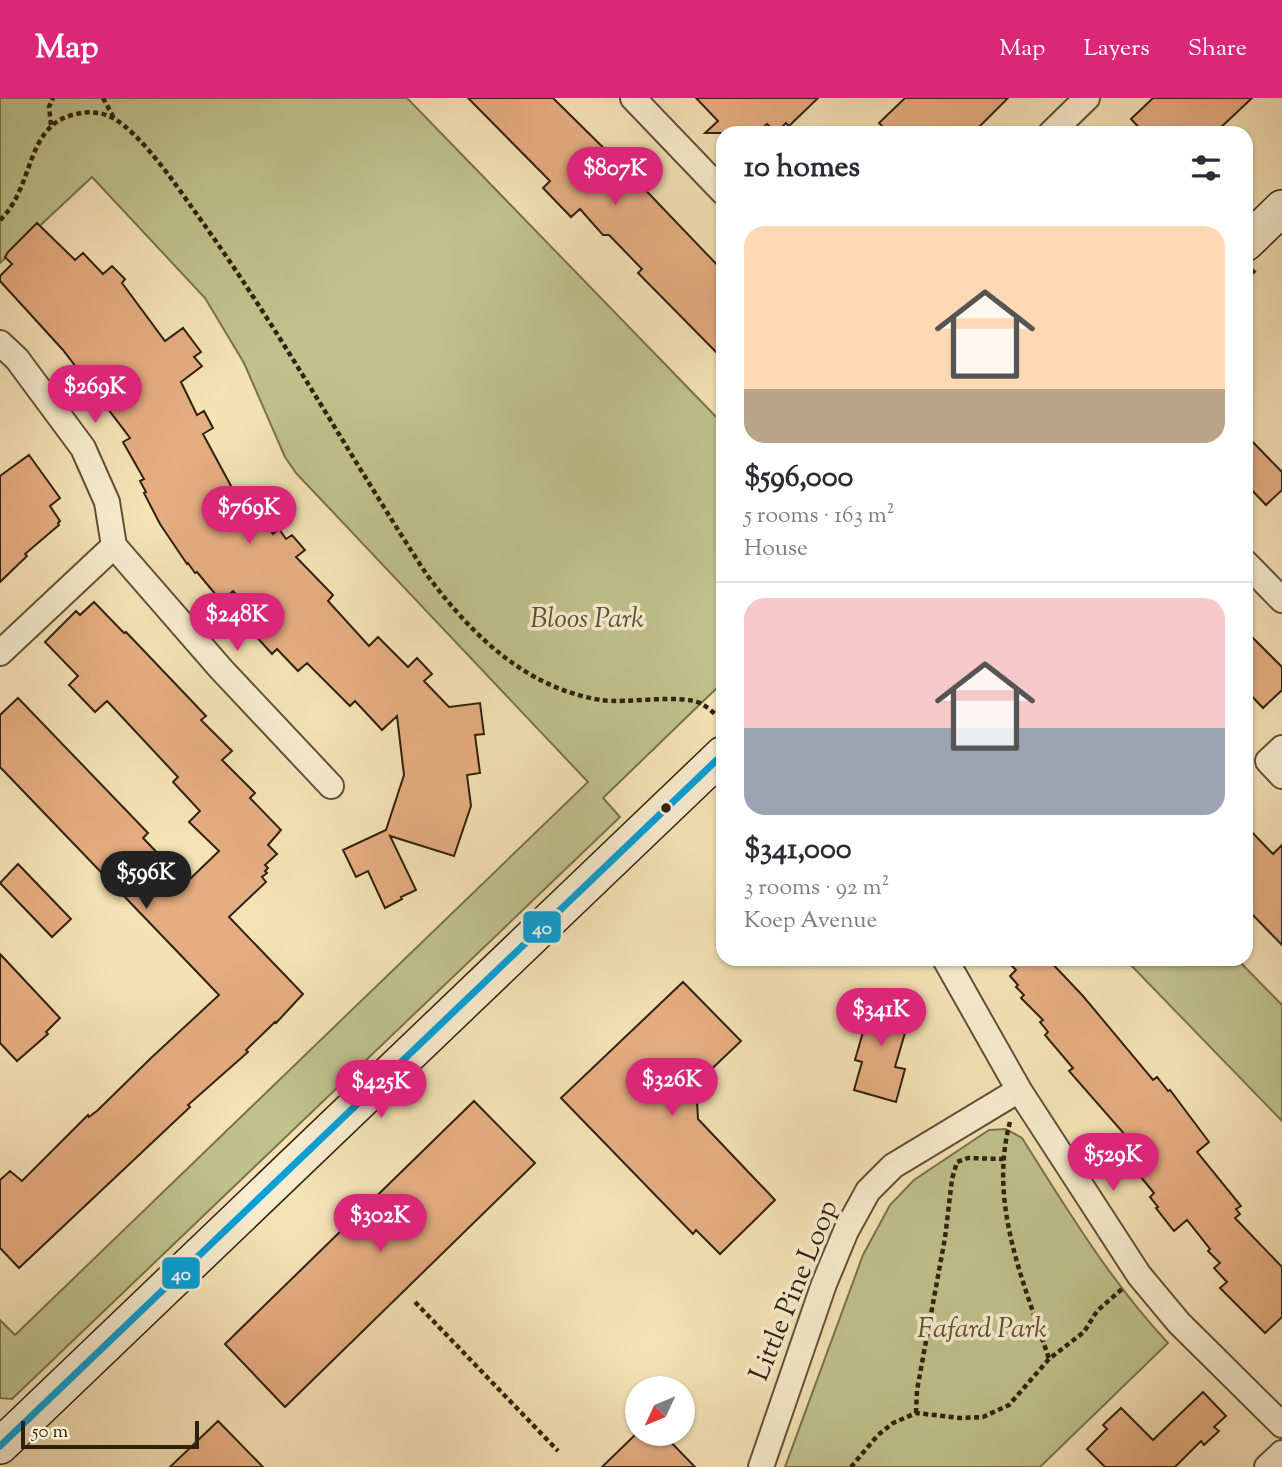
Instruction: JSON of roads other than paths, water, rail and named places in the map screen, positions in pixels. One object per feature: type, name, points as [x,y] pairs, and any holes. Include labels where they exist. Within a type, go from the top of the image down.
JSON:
[{"type":"main road","points":[[1253,236],[1282,208]]},
{"type":"main road","points":[[0,1446],[716,761]]},
{"type":"street","points":[[1058,126],[1087,98]]},
{"type":"street","points":[[635,99],[716,185]]},
{"type":"street","points":[[0,343],[17,359],[83,448],[107,502],[114,547],[221,669],[331,786]]},
{"type":"street","points":[[0,653],[114,547]]},
{"type":"street","points":[[1253,570],[1282,600]]},
{"type":"street","points":[[1282,748],[1268,761],[1282,776]]},
{"type":"street","points":[[949,966],[1019,1090],[1139,1275],[1179,1323],[1282,1425]]},
{"type":"street","name":"Little Pine Loop","points":[[761,1467],[824,1284],[846,1231],[868,1191],[893,1166],[1019,1090]]},
{"type":"street","points":[[1268,1467],[1282,1452]]},
{"type":"park label","name":"Bloos Park","points":[[587,620]]},
{"type":"park label","name":"Fafard Park","points":[[982,1330]]}]
